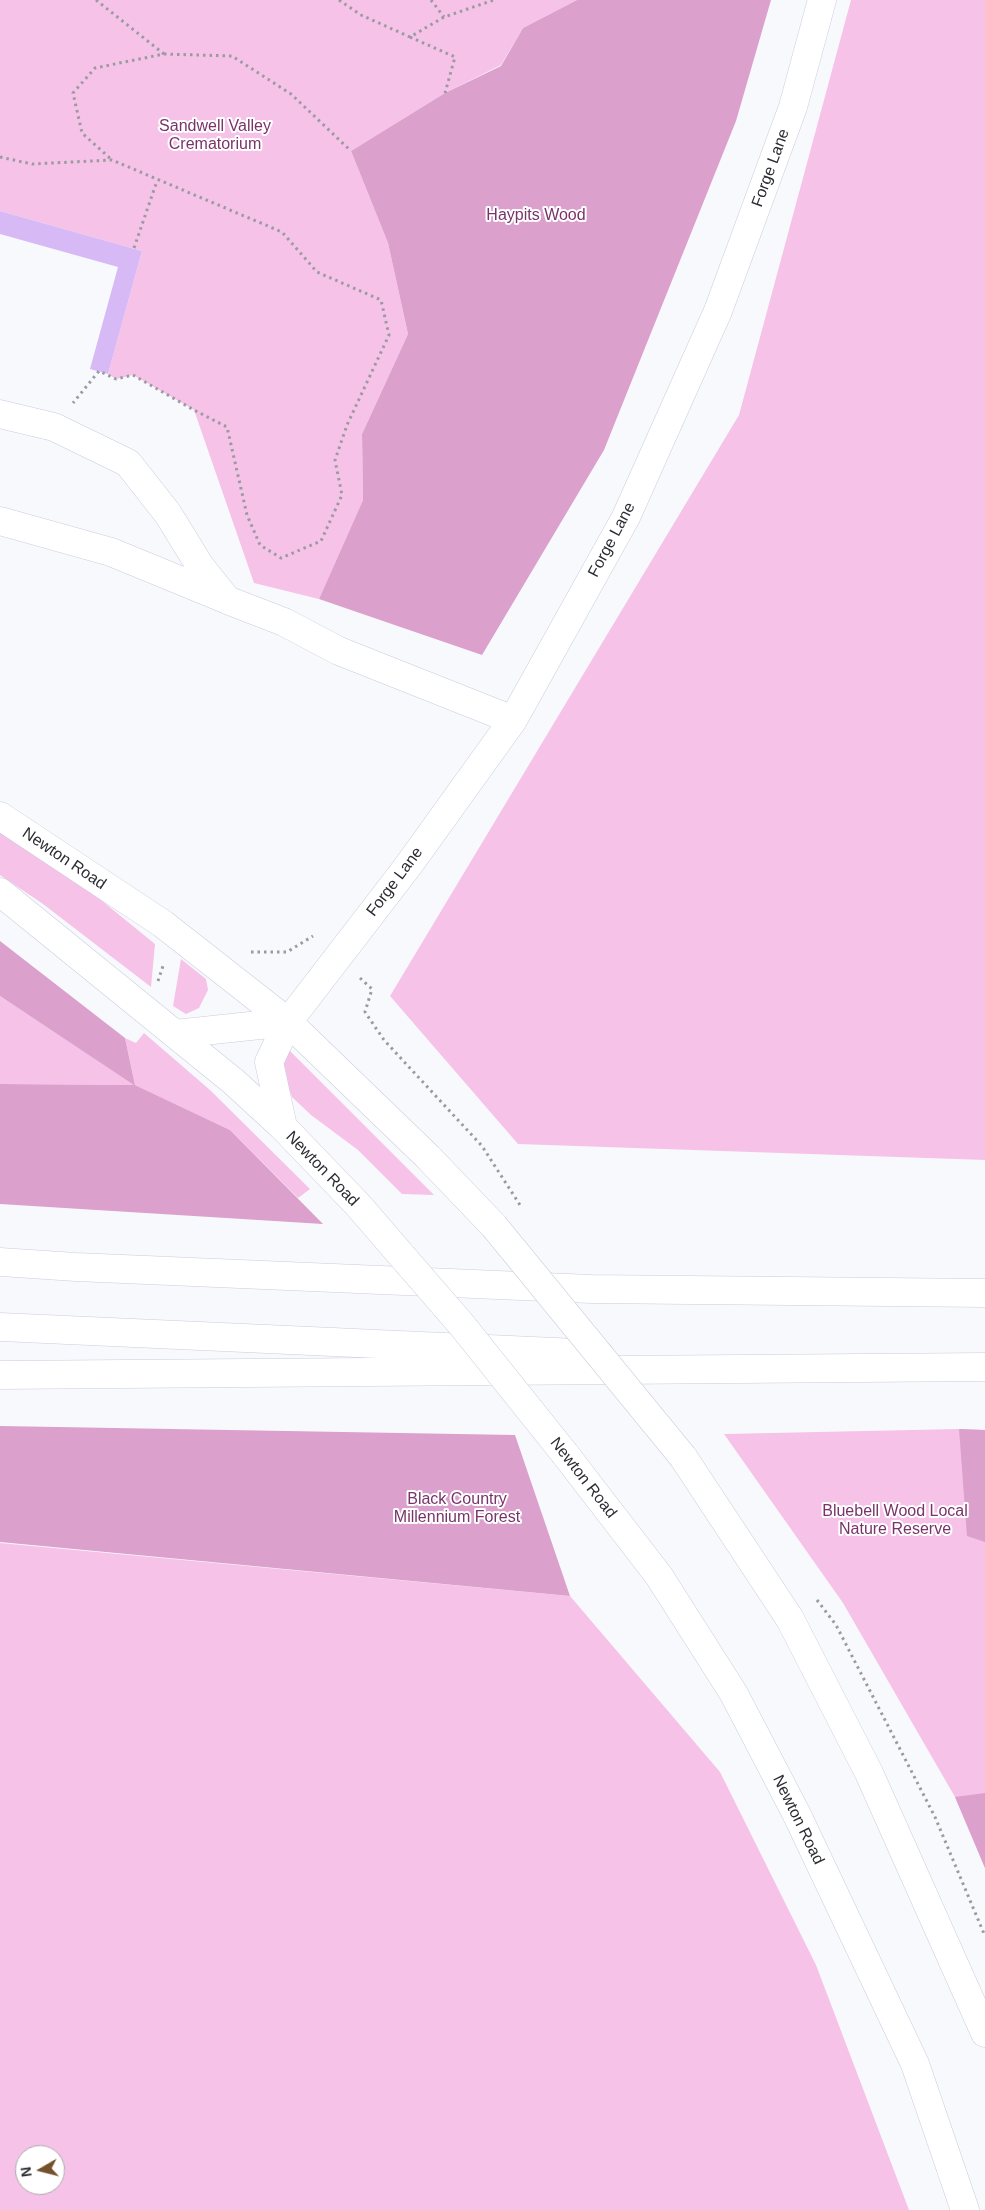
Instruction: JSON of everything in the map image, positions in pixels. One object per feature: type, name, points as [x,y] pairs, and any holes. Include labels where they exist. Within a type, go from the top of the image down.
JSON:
[{"type":"main road","name":"Forge Lane","points":[[282,1127],[269,1062],[288,1022],[408,866],[513,720],[626,517],[718,311],[793,107],[822,0]]},
{"type":"main road","points":[[0,414],[54,427],[128,463],[168,514],[200,566],[227,600]]},
{"type":"main road","points":[[0,521],[111,552],[284,622],[339,650],[513,720]]},
{"type":"main road","name":"Newton Road","points":[[0,816],[163,924],[288,1022],[428,1157],[494,1226],[683,1457],[790,1619],[869,1774],[985,2033]]},
{"type":"main road","name":"Newton Road","points":[[0,892],[234,1082],[282,1127],[358,1205],[461,1324],[659,1576],[738,1702],[797,1815],[915,2064],[965,2210]]},
{"type":"main road","points":[[175,1034],[288,1022]]},
{"type":"main road","points":[[0,1262],[76,1267],[592,1289],[985,1293]]},
{"type":"main road","points":[[0,1327],[932,1369]]},
{"type":"main road","points":[[0,1375],[932,1369],[985,1367]]},
{"type":"path","points":[[96,0],[164,54]]},
{"type":"path","points":[[339,0],[361,15],[455,57],[445,93]]},
{"type":"path","points":[[431,0],[444,16]]},
{"type":"path","points":[[410,37],[444,16],[494,0]]},
{"type":"path","points":[[54,427],[99,371],[116,379],[133,375],[227,427],[247,515],[260,545],[281,558],[321,541],[342,496],[335,460],[347,425],[389,335],[381,300],[317,272],[282,232],[157,181],[112,160],[82,133],[73,93],[95,68],[164,54],[232,56],[291,94],[351,151]]},
{"type":"path","points":[[0,157],[32,164],[112,160]]},
{"type":"path","points":[[134,248],[157,181]]},
{"type":"path","points":[[245,952],[287,952],[313,936],[372,989],[365,1012],[384,1040],[482,1146],[521,1207]]},
{"type":"green space","name":"Sandwell Valley Crematorium","points":[[0,0],[577,0],[523,28],[501,65],[445,93],[351,151],[388,243],[408,334],[362,434],[363,500],[319,599],[254,583],[194,410],[133,375],[116,379],[108,374],[142,251],[0,211]]},
{"type":"green space","name":"Haypits Wood","points":[[577,0],[771,0],[736,121],[604,450],[482,655],[319,599],[363,500],[362,434],[408,334],[388,243],[351,151],[445,93],[501,66],[523,28]]},
{"type":"green space","points":[[851,0],[985,0],[985,1160],[518,1144],[390,996],[739,415]]},
{"type":"green space","points":[[0,828],[64,870],[155,944],[151,987],[43,904],[0,875]]},
{"type":"green space","points":[[0,941],[125,1038],[135,1085],[230,1130],[323,1224],[0,1204],[0,1084],[134,1085],[0,996]]},
{"type":"green space","points":[[181,959],[206,979],[208,990],[199,1008],[186,1014],[173,1006]]},
{"type":"green space","points":[[0,996],[135,1085],[0,1084]]},
{"type":"green space","points":[[144,1033],[210,1090],[310,1189],[298,1198],[230,1130],[135,1085],[125,1038],[136,1043]]},
{"type":"green space","points":[[281,1042],[434,1195],[402,1194],[358,1150],[311,1115],[292,1097],[284,1076]]},
{"type":"green space","name":"Black Country Millennium Forest","points":[[0,1426],[515,1435],[570,1596],[0,1542]]},
{"type":"green space","points":[[959,1429],[985,1430],[985,1542],[967,1536]]},
{"type":"green space","name":"Bluebell Wood Local Nature Reserve","points":[[985,1430],[985,1868],[955,1797],[843,1603],[724,1434]]},
{"type":"green space","points":[[0,1543],[570,1596],[720,1772],[816,1965],[909,2210],[0,2210]]},
{"type":"green space","points":[[985,1793],[985,1868],[955,1797]]},
{"type":"building","points":[[0,211],[142,251],[108,374],[90,369],[118,267],[0,234]]}]
